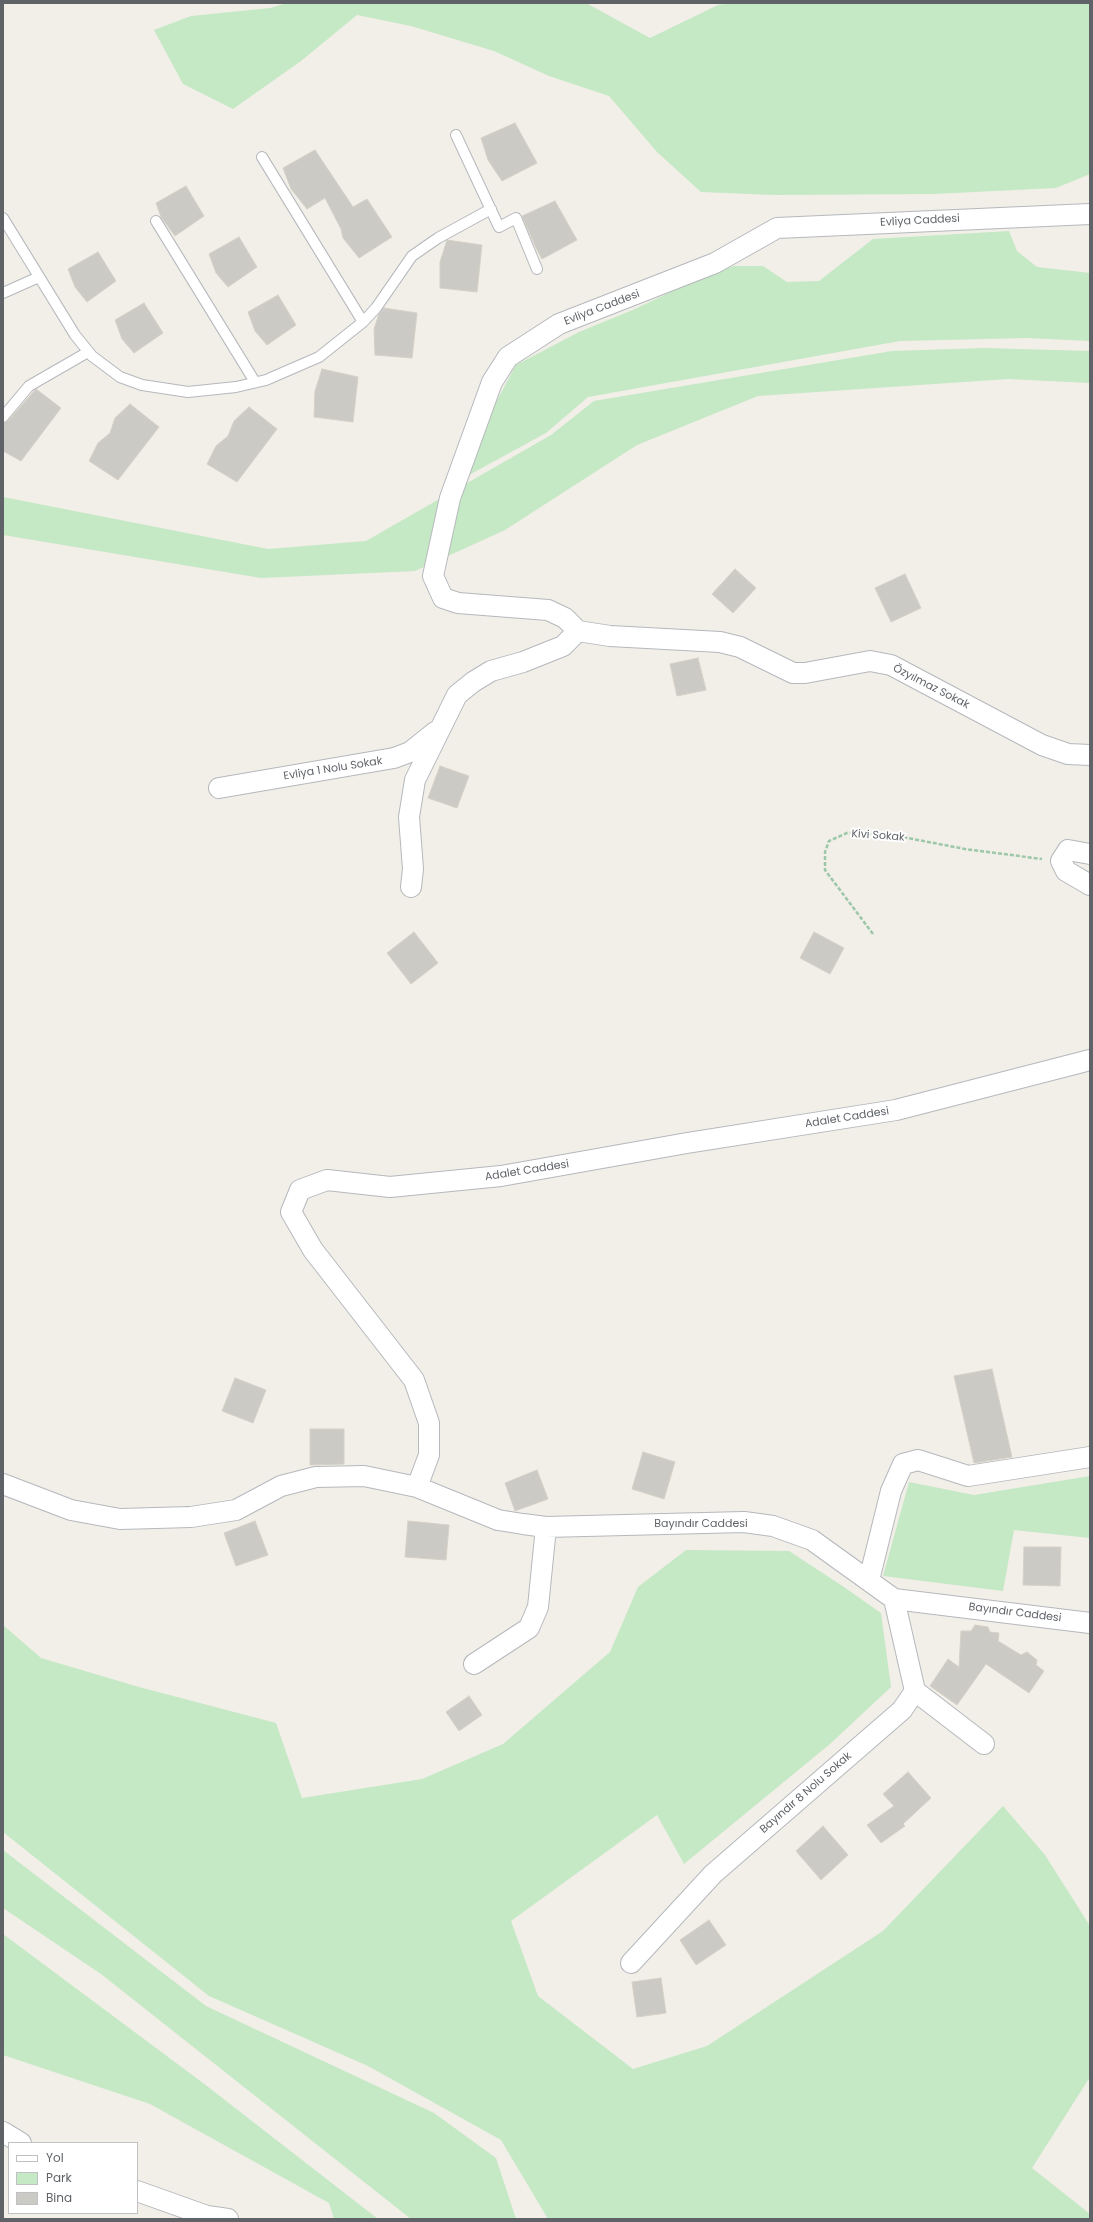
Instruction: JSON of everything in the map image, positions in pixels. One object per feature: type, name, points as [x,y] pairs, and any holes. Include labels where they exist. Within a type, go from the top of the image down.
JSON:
[{"type":"street","name":"Evliya Caddesi","points":[[578,631],[565,618],[548,610],[458,603],[443,598],[433,576],[450,498],[492,382],[508,357],[559,324],[715,263],[777,228],[1090,214]]},
{"type":"street","points":[[411,886],[413,869],[409,818],[415,780],[438,730],[457,695],[473,682],[491,671],[523,662],[563,646],[578,631]]},
{"type":"street","name":"Özyılmaz Sokak","points":[[578,631],[610,636],[720,642],[740,647],[793,673],[804,673],[870,662],[891,665],[1042,746],[1068,754],[1090,754]]},
{"type":"street","name":"Evliya 1 Nolu Sokak","points":[[219,788],[394,758],[410,752],[438,730]]},
{"type":"street","points":[[1090,854],[1068,850],[1061,861],[1066,871],[1090,885]]},
{"type":"street","name":"Adalet Caddesi","points":[[417,1487],[429,1455],[429,1423],[414,1380],[313,1250],[291,1212],[300,1190],[327,1180],[390,1186],[501,1176],[687,1143],[896,1110],[1090,1060]]},
{"type":"street","points":[[869,1580],[891,1491],[903,1464],[918,1460],[968,1476],[1090,1457]]},
{"type":"street","name":"Bayındır Caddesi","points":[[3,1484],[71,1510],[120,1519],[191,1517],[236,1510],[281,1486],[316,1477],[364,1476],[417,1487],[498,1520],[546,1527],[744,1522],[773,1526],[812,1540],[894,1598],[1090,1623]]},
{"type":"street","points":[[474,1664],[529,1628],[538,1607],[546,1527]]},
{"type":"street","points":[[894,1598],[915,1691],[984,1744]]},
{"type":"street","name":"Bayındır 8 Nolu Sokak","points":[[631,1963],[713,1874],[902,1710],[915,1691]]},
{"type":"street","points":[[3,2132],[19,2142]]},
{"type":"street","points":[[138,2191],[207,2216],[228,2219]]},
{"type":"lane","points":[[456,135],[499,227],[516,218],[537,269]]},
{"type":"lane","points":[[262,157],[363,322]]},
{"type":"lane","points":[[3,218],[75,335],[88,352],[120,377],[142,385],[188,392],[266,380],[319,357],[363,322],[376,308],[412,256],[438,238],[491,209]]},
{"type":"lane","points":[[156,221],[255,382]]},
{"type":"lane","points":[[3,293],[39,277]]},
{"type":"lane","points":[[3,417],[29,386],[88,352]]},
{"type":"path","name":"Kivi Sokak","points":[[873,934],[825,870],[824,852],[829,841],[847,833],[892,835],[964,849],[1061,861]]},
{"type":"green space","points":[[287,3],[586,3],[650,38],[718,5],[733,3],[1090,3],[1090,174],[1056,188],[934,194],[775,195],[701,192],[657,152],[609,96],[549,76],[494,51],[411,26],[357,15],[301,61],[233,109],[183,84],[154,30],[191,16],[270,8]]},
{"type":"green space","points":[[1009,231],[1017,251],[1037,267],[1090,273],[1090,341],[1027,338],[900,341],[588,397],[546,433],[469,475],[495,404],[516,365],[579,332],[635,309],[700,278],[734,266],[763,266],[787,282],[819,281],[873,239]]},
{"type":"green space","points":[[984,348],[1090,351],[1090,383],[1008,379],[758,396],[637,445],[505,530],[415,571],[261,578],[3,535],[3,497],[268,549],[366,541],[551,435],[594,401],[892,351]]},
{"type":"green space","points":[[1090,1476],[1090,1538],[1014,1530],[1003,1591],[883,1576],[909,1482],[974,1495]]},
{"type":"green space","points":[[686,1550],[789,1551],[841,1585],[881,1613],[891,1687],[830,1744],[684,1864],[657,1815],[511,1921],[538,1996],[633,2069],[707,2046],[883,1931],[1003,1806],[1045,1855],[1090,1926],[1090,2077],[1032,2168],[1090,2214],[1090,2219],[548,2219],[501,2140],[368,2066],[209,1996],[3,1832],[3,1625],[41,1658],[139,1687],[276,1723],[302,1798],[422,1779],[503,1744],[610,1652],[638,1587]]},
{"type":"green space","points":[[3,1850],[206,2006],[434,2113],[496,2158],[516,2219],[411,2219],[101,1974],[3,1908]]},
{"type":"green space","points":[[3,1934],[203,2083],[378,2219],[334,2219],[329,2203],[150,2104],[3,2055]]},
{"type":"building","points":[[515,123],[537,163],[502,181],[488,160],[481,138]]},
{"type":"building","points":[[315,150],[353,207],[367,199],[392,237],[359,258],[343,238],[341,229],[325,198],[307,209],[291,189],[283,168]]},
{"type":"building","points":[[186,186],[204,216],[175,236],[161,217],[156,203]]},
{"type":"building","points":[[555,201],[577,240],[542,259],[522,216]]},
{"type":"building","points":[[239,237],[257,267],[228,287],[216,273],[209,254]]},
{"type":"building","points":[[447,240],[482,245],[477,292],[440,288],[440,262]]},
{"type":"building","points":[[98,252],[116,281],[87,302],[75,287],[68,269]]},
{"type":"building","points":[[278,295],[296,325],[267,345],[255,331],[248,312]]},
{"type":"building","points":[[144,303],[163,333],[134,353],[122,339],[115,320]]},
{"type":"building","points":[[384,308],[417,313],[412,358],[375,355],[374,329],[379,314]]},
{"type":"building","points":[[322,369],[358,377],[353,422],[314,417],[315,391]]},
{"type":"building","points":[[36,389],[61,408],[21,461],[3,451],[3,423],[8,421]]},
{"type":"building","points":[[130,404],[159,427],[118,480],[89,461],[98,443],[110,433],[115,418]]},
{"type":"building","points":[[249,407],[277,429],[237,482],[207,464],[216,446],[228,436],[234,421]]},
{"type":"building","points":[[735,569],[756,588],[733,613],[712,594]]},
{"type":"building","points":[[905,574],[921,608],[891,622],[875,588]]},
{"type":"building","points":[[698,658],[706,690],[677,696],[670,664]]},
{"type":"building","points":[[440,766],[469,776],[457,808],[428,798]]},
{"type":"building","points":[[414,932],[438,963],[411,984],[387,953]]},
{"type":"building","points":[[814,932],[844,948],[830,974],[800,958]]},
{"type":"building","points":[[992,1369],[1012,1457],[974,1463],[954,1376]]},
{"type":"building","points":[[235,1378],[266,1390],[253,1423],[222,1411]]},
{"type":"building","points":[[310,1429],[344,1429],[344,1464],[310,1465]]},
{"type":"building","points":[[643,1452],[675,1462],[664,1499],[632,1489]]},
{"type":"building","points":[[537,1470],[548,1499],[515,1511],[505,1483]]},
{"type":"building","points":[[255,1521],[268,1555],[236,1566],[224,1533]]},
{"type":"building","points":[[408,1521],[449,1525],[446,1560],[405,1557]]},
{"type":"building","points":[[1024,1547],[1061,1547],[1060,1586],[1023,1585]]},
{"type":"building","points":[[975,1625],[988,1627],[990,1632],[999,1633],[998,1641],[1021,1655],[1027,1652],[1037,1660],[1036,1665],[1044,1671],[1029,1693],[986,1664],[957,1705],[930,1686],[948,1659],[959,1667],[961,1631],[971,1631]]},
{"type":"building","points":[[469,1696],[482,1715],[459,1731],[446,1712]]},
{"type":"building","points":[[908,1772],[931,1798],[903,1824],[905,1826],[881,1843],[867,1825],[894,1806],[883,1794]]},
{"type":"building","points":[[823,1826],[848,1855],[821,1880],[796,1851]]},
{"type":"building","points":[[709,1920],[726,1945],[696,1965],[680,1940]]},
{"type":"building","points":[[661,1978],[666,2013],[637,2017],[632,1982]]}]
